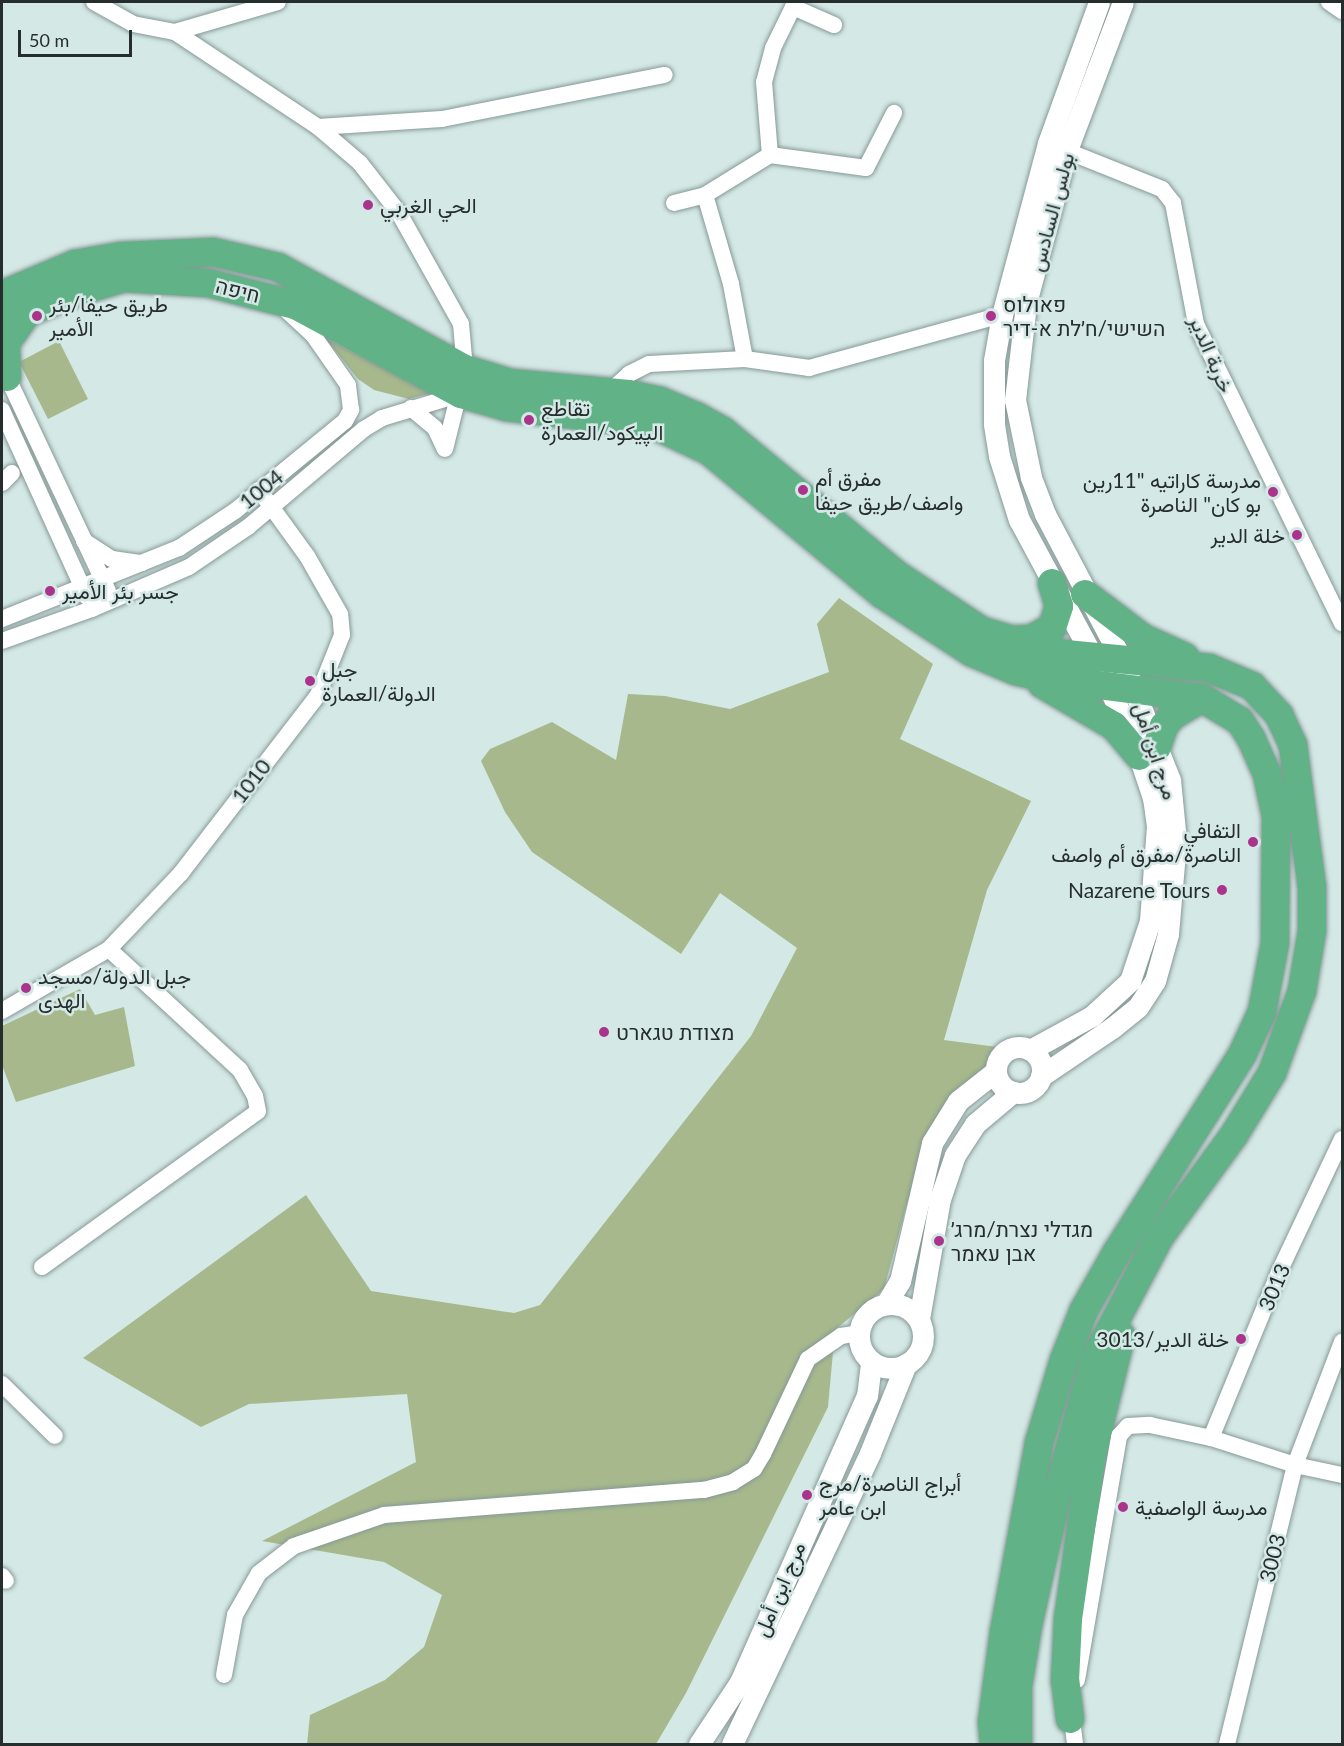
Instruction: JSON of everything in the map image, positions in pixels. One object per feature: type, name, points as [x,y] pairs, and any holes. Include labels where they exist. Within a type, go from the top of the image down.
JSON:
[{"type":"highway","name":"חיפה","points":[[2,295],[75,264],[122,256],[213,252],[278,267],[438,357],[463,382]]},
{"type":"highway","name":"חיפה","points":[[2,324],[70,294],[124,278],[208,283],[243,290],[295,306],[463,382]]},
{"type":"highway","points":[[4,371],[6,343],[28,312]]},
{"type":"highway","points":[[463,382],[507,407],[602,403],[652,423],[709,451],[820,545],[915,618],[994,649],[1051,679],[1202,698],[1240,721],[1251,738],[1267,774],[1276,816],[1275,943],[1262,1012],[1242,1056],[1111,1261],[1084,1310],[1064,1360],[1039,1443],[1004,1632],[992,1722],[994,1744]]},
{"type":"highway","points":[[994,649],[1013,641],[1031,639],[1052,628],[1059,606],[1052,583]]},
{"type":"highway","points":[[1018,1744],[1018,1686],[1056,1499],[1094,1361],[1135,1277],[1272,1073],[1302,991],[1312,931],[1312,888],[1293,746],[1279,715],[1252,686],[1143,638],[1109,616],[1085,594]]},
{"type":"highway","points":[[994,649],[1024,646],[1092,657],[1209,668]]},
{"type":"highway","points":[[994,649],[1114,726],[1148,751],[1172,716],[1202,698]]},
{"type":"highway","points":[[1072,1732],[1065,1681],[1068,1619],[1091,1459],[1135,1277]]},
{"type":"street","points":[[94,2],[133,24],[175,32],[318,127],[360,164],[399,213],[460,324],[463,382],[445,449],[435,428],[411,408]]},
{"type":"street","points":[[175,32],[278,2]]},
{"type":"street","name":"بولس السادس","points":[[1092,657],[1019,520],[999,456],[993,392],[1002,315],[1058,147],[1099,2]]},
{"type":"street","name":"بولس السادس","points":[[1122,660],[1085,594],[1030,477],[1015,400],[1026,303],[1058,147],[1123,2]]},
{"type":"street","points":[[1329,2],[1342,11]]},
{"type":"street","points":[[770,155],[764,82],[778,38],[793,7],[834,25]]},
{"type":"street","points":[[318,127],[442,119],[665,75]]},
{"type":"street","points":[[674,203],[705,195],[770,155],[866,168],[894,113]]},
{"type":"street","name":"خربة الدير","points":[[1058,147],[1162,189],[1173,203],[1196,324],[1342,623]]},
{"type":"street","points":[[705,195],[731,284],[745,359]]},
{"type":"street","name":"1004","points":[[2,619],[149,563],[205,533],[345,421],[351,397],[342,374],[313,335],[291,314],[243,290]]},
{"type":"street","points":[[602,403],[649,364],[745,359],[809,368],[1002,315]]},
{"type":"street","points":[[438,357],[453,344],[460,324]]},
{"type":"street","points":[[4,371],[112,600]]},
{"type":"street","name":"1004","points":[[2,641],[92,609],[189,567],[273,506],[364,429],[382,418],[411,408],[463,382]]},
{"type":"street","points":[[2,410],[92,609]]},
{"type":"street","name":"1010","points":[[2,1011],[109,948],[181,873],[318,695],[342,635],[340,614],[273,506],[259,490]]},
{"type":"street","points":[[84,541],[112,559],[149,563]]},
{"type":"street","points":[[58,598],[68,570],[67,553]]},
{"type":"street","name":"مرج ابن أمل","points":[[1041,1076],[1129,1014],[1155,981],[1168,934],[1176,841],[1175,800],[1092,657]]},
{"type":"street","name":"مرج ابن أمل","points":[[1030,1050],[1092,1016],[1130,981],[1141,957],[1150,921],[1157,826],[1154,798],[1136,689],[1122,660]]},
{"type":"street","points":[[42,1267],[258,1111],[255,1096],[240,1070],[109,948]]},
{"type":"street","points":[[919,1319],[901,1305],[886,1304],[871,1311],[859,1333],[863,1351],[871,1361],[890,1368],[906,1364],[922,1346],[919,1319],[940,1199],[955,1155],[975,1124],[1013,1092],[1033,1089],[1041,1076],[1040,1061],[1030,1050],[1007,1050],[997,1062],[996,1071],[1000,1083],[1013,1092]]},
{"type":"street","points":[[886,1304],[900,1281],[932,1143],[958,1101],[996,1071]]},
{"type":"street","name":"3013","points":[[1212,1438],[1279,1272],[1342,1139]]},
{"type":"street","points":[[224,1675],[235,1615],[259,1573],[294,1546],[384,1515],[704,1490],[733,1482],[754,1469],[808,1359],[841,1336],[859,1333]]},
{"type":"street","name":"3003","points":[[1227,1744],[1295,1465],[1342,1342]]},
{"type":"street","name":"مرج ابن أمل","points":[[699,1744],[740,1682],[867,1396],[871,1361]]},
{"type":"street","name":"مرج ابن أمل","points":[[732,1744],[870,1453],[906,1364]]},
{"type":"street","points":[[2,1384],[55,1436]]},
{"type":"street","points":[[1072,1732],[1119,1436],[1128,1426],[1150,1425],[1212,1438],[1295,1465],[1342,1475]]},
{"type":"green space","points":[[325,338],[431,393],[409,399],[374,390],[358,379]]},
{"type":"green space","points":[[59,341],[88,399],[48,419],[19,362]]},
{"type":"green space","points":[[839,598],[933,664],[900,739],[1031,801],[987,890],[944,1040],[997,1047],[992,1071],[933,1130],[906,1207],[884,1289],[835,1330],[828,1407],[686,1693],[656,1744],[307,1744],[310,1715],[385,1680],[424,1647],[442,1595],[384,1562],[262,1541],[416,1462],[407,1394],[249,1404],[201,1427],[83,1358],[306,1195],[371,1291],[514,1313],[540,1305],[751,1036],[797,948],[720,893],[681,954],[532,852],[505,812],[481,761],[490,749],[552,722],[616,760],[628,694],[665,696],[730,709],[829,672],[817,624]]},
{"type":"green space","points":[[80,989],[95,1015],[124,1007],[135,1066],[16,1102],[2,1065],[2,1026]]},
{"type":"place","name":"الحي الغربي","points":[[368,205]]},
{"type":"place","name":"طريق حيفا/بئر الأمير","points":[[37,316]]},
{"type":"place","name":"פאולוס השישי/ח׳לת א-דיר","points":[[991,316]]},
{"type":"place","name":"تقاطع الپيكود/العمارة","points":[[529,420]]},
{"type":"place","name":"مفرق أم واصف/طريق حيفا","points":[[803,490]]},
{"type":"place","name":"مدرسة كاراتيه \"11رين بو كان\" الناصرة","points":[[1273,492]]},
{"type":"place","name":"خلة الدير","points":[[1297,535]]},
{"type":"place","name":"جسر بئر الأمير","points":[[50,591]]},
{"type":"place","name":"جبل الدولة/العمارة","points":[[310,681]]},
{"type":"place","name":"التفافي الناصرة/مفرق أم واصف","points":[[1253,842]]},
{"type":"place","name":"Nazarene Tours","points":[[1222,890]]},
{"type":"place","name":"جبل الدولة/مسجد الهدى","points":[[26,988]]},
{"type":"place","name":"מצודת טגארט","points":[[604,1032]]},
{"type":"place","name":"מגדלי נצרת/מרג׳ אבן עאמר","points":[[939,1241]]},
{"type":"place","name":"خلة الدير/3013","points":[[1241,1339]]},
{"type":"place","name":"أبراج الناصرة/مرج ابن عامر","points":[[807,1495]]},
{"type":"place","name":"مدرسة الواصفية","points":[[1123,1507]]}]
